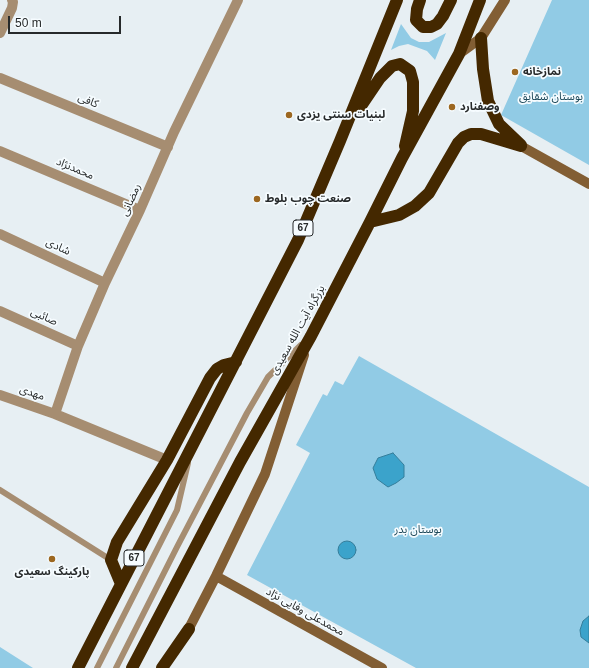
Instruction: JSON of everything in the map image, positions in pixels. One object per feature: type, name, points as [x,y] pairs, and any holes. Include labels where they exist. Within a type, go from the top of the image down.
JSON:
[{"type":"highway","name":"67","points":[[78,668],[298,240],[397,0]]},
{"type":"highway","points":[[420,0],[416,9],[416,20],[423,27],[432,27],[437,24],[451,0]]},
{"type":"highway","name":"بزرگراه آیت الله سعیدی","points":[[132,668],[240,462],[310,336],[402,158],[459,54],[480,0]]},
{"type":"highway","points":[[481,38],[483,69],[488,101],[499,124],[521,146]]},
{"type":"highway","points":[[340,141],[360,107],[380,78],[392,66],[400,64],[410,72],[414,82],[413,111],[402,158]]},
{"type":"highway","points":[[370,222],[399,215],[415,206],[429,193],[458,143],[464,137],[471,134],[481,134],[521,146]]},
{"type":"highway","points":[[121,584],[111,560],[117,542],[167,460],[210,378],[217,369],[224,365],[236,362]]},
{"type":"highway","points":[[162,668],[189,628]]},
{"type":"main road","points":[[459,54],[481,38],[505,0]]},
{"type":"main road","points":[[521,146],[589,184]]},
{"type":"main road","points":[[169,668],[266,474],[310,336]]},
{"type":"main road","name":"محمدعلی وفایی نژاد","points":[[216,576],[382,668]]},
{"type":"street","points":[[0,33],[12,8],[12,0]]},
{"type":"street","name":"رمضانی","points":[[56,414],[78,346],[105,283],[238,0]]},
{"type":"street","name":"کافی","points":[[0,78],[168,148]]},
{"type":"street","name":"محمدنژاد","points":[[0,151],[140,210]]},
{"type":"street","name":"شادی","points":[[0,234],[105,283]]},
{"type":"street","name":"صائبی","points":[[0,311],[78,346]]},
{"type":"street","name":"مهدی","points":[[0,395],[56,414],[167,460]]},
{"type":"lane","points":[[116,668],[212,480],[268,377],[310,336]]},
{"type":"lane","points":[[96,668],[177,510],[192,448]]},
{"type":"lane","points":[[0,491],[111,560]]},
{"type":"green space","name":"بوستان شقایق","points":[[552,0],[589,0],[589,165],[501,115]]},
{"type":"green space","points":[[401,24],[411,38],[419,42],[429,42],[446,33],[435,60],[427,51],[408,44],[391,50]]},
{"type":"green space","name":"بوستان بدر","points":[[359,356],[589,487],[589,668],[416,668],[247,575],[310,453],[296,445],[323,394],[327,396],[335,381],[343,385]]},
{"type":"green space","points":[[0,647],[33,668],[0,668]]},
{"type":"shaded area","points":[[393,453],[404,465],[404,477],[388,487],[377,479],[373,468],[378,458]]},
{"type":"shaded area","points":[[347,541],[351,542],[355,546],[355,554],[351,558],[347,559],[343,558],[339,554],[338,550],[339,546],[343,542]]},
{"type":"shaded area","points":[[589,616],[589,643],[581,637],[580,630],[583,621]]},
{"type":"place","name":"نمازخانه","points":[[515,72]]},
{"type":"place","name":"وصفنارد","points":[[452,107]]},
{"type":"place","name":"لبنیات سنتی یزدی","points":[[289,115]]},
{"type":"place","name":"صنعت چوب بلوط","points":[[257,199]]},
{"type":"place","name":"پارکینگ سعیدی","points":[[52,559]]}]
